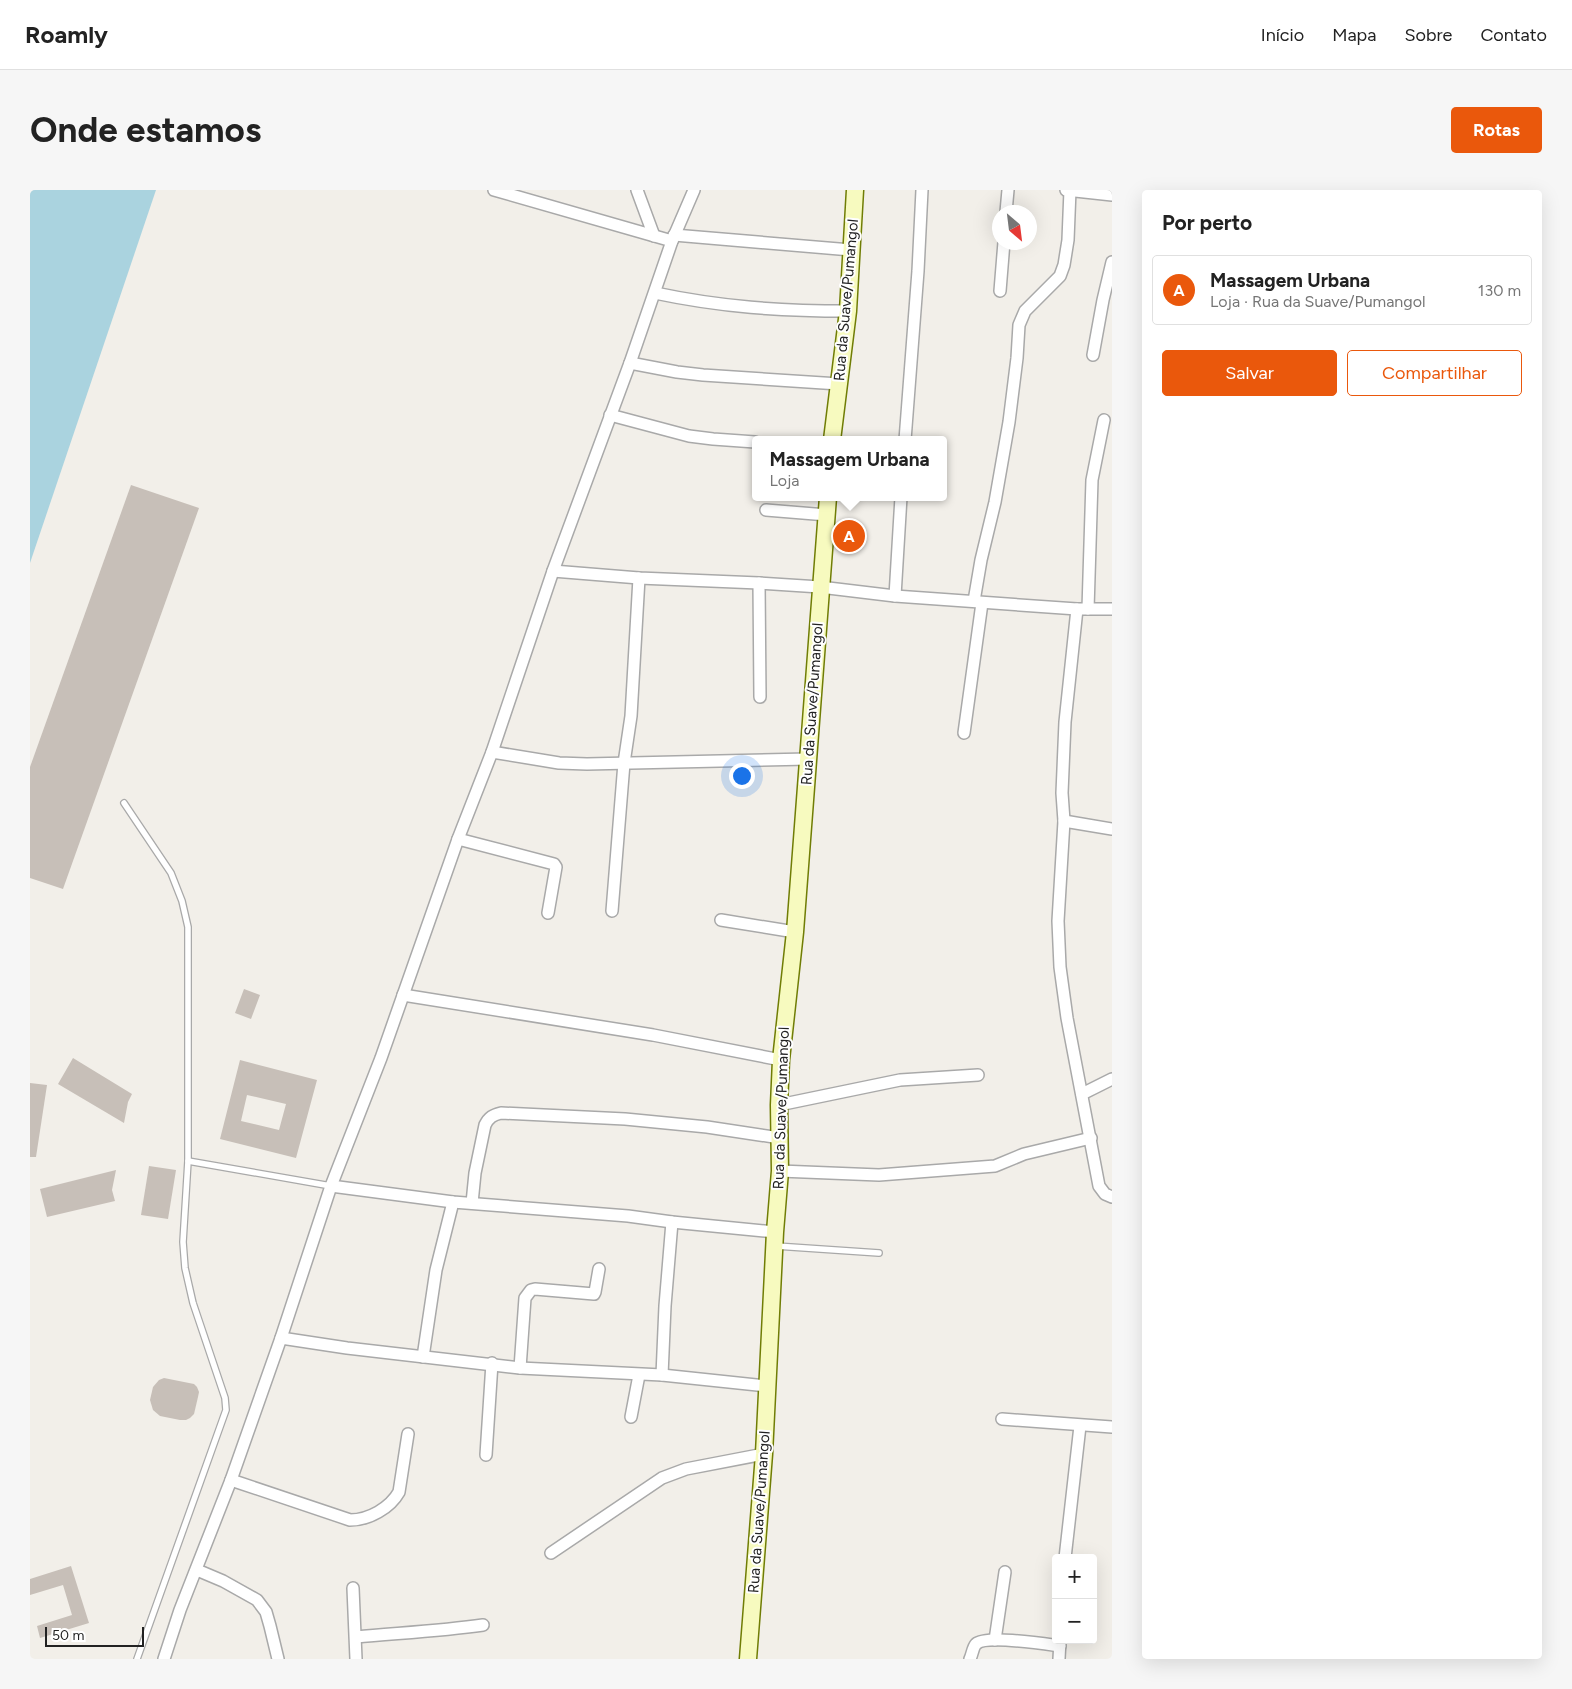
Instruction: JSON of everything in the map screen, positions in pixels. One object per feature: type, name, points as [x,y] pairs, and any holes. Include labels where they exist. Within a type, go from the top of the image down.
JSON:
[{"type":"street","points":[[494,190],[654,236],[851,250]]},
{"type":"street","points":[[637,190],[654,236]]},
{"type":"street","points":[[164,1659],[180,1610],[231,1480],[281,1338],[331,1186],[381,1058],[458,839],[492,752],[553,571],[630,363],[673,238],[694,190]]},
{"type":"street","name":"Rua da Suave/Pumangol","points":[[832,436],[848,311],[856,190]]},
{"type":"street","points":[[905,436],[922,190]]},
{"type":"street","points":[[1007,205],[1008,190]]},
{"type":"street","points":[[1066,190],[1112,195]]},
{"type":"street","points":[[964,733],[981,560],[995,502],[1009,422],[1019,325],[1025,311],[1060,276],[1064,265],[1068,240],[1070,190]]},
{"type":"street","points":[[1000,291],[1003,250]]},
{"type":"street","points":[[1093,355],[1112,262]]},
{"type":"street","points":[[655,293],[700,302],[760,309],[848,311]]},
{"type":"street","points":[[630,363],[702,375],[839,384]]},
{"type":"street","points":[[610,415],[689,436],[752,442]]},
{"type":"street","points":[[1104,420],[1092,480],[1082,609],[1066,722],[1062,793],[1064,821],[1058,921],[1060,967],[1067,1018],[1099,1186],[1105,1194],[1112,1197]]},
{"type":"street","name":"Rua da Suave/Pumangol","points":[[748,1659],[764,1454],[780,1171],[779,1105],[781,1060],[794,932],[828,501]]},
{"type":"street","points":[[895,596],[901,501]]},
{"type":"street","points":[[766,510],[826,515]]},
{"type":"street","points":[[553,571],[639,578],[820,587],[895,596],[1082,609],[1112,609]]},
{"type":"street","points":[[612,911],[624,763],[631,716],[639,578]]},
{"type":"street","points":[[759,583],[760,697]]},
{"type":"street","points":[[492,752],[559,763],[808,759]]},
{"type":"street","points":[[1064,821],[1112,829]]},
{"type":"street","points":[[458,839],[554,864],[556,867],[548,913]]},
{"type":"street","points":[[722,920],[794,932]]},
{"type":"street","points":[[403,995],[653,1035],[781,1060]]},
{"type":"street","points":[[779,1105],[900,1080],[978,1075]]},
{"type":"street","points":[[1082,1094],[1112,1079]]},
{"type":"street","points":[[472,1203],[475,1173],[485,1124],[493,1115],[501,1113],[624,1119],[707,1127],[780,1138]]},
{"type":"street","points":[[780,1171],[879,1175],[995,1166],[1024,1154],[1090,1138]]},
{"type":"street","points":[[331,1186],[453,1202],[628,1216],[775,1239]]},
{"type":"street","points":[[423,1356],[436,1270],[453,1202]]},
{"type":"street","points":[[662,1375],[665,1306],[672,1222]]},
{"type":"street","points":[[520,1368],[525,1298],[527,1294],[535,1289],[594,1294],[596,1292],[599,1269]]},
{"type":"street","points":[[281,1338],[520,1368],[662,1375],[767,1386]]},
{"type":"street","points":[[486,1455],[492,1364]]},
{"type":"street","points":[[631,1417],[639,1375]]},
{"type":"street","points":[[1002,1419],[1112,1427]]},
{"type":"street","points":[[1066,1554],[1080,1426]]},
{"type":"street","points":[[231,1480],[350,1520],[358,1520],[387,1507],[395,1499],[399,1492],[408,1434]]},
{"type":"street","points":[[551,1553],[662,1478],[686,1469],[764,1454]]},
{"type":"street","points":[[197,1570],[223,1581],[257,1600],[266,1612],[278,1659]]},
{"type":"street","points":[[994,1640],[1005,1572]]},
{"type":"street","points":[[353,1588],[356,1659]]},
{"type":"street","points":[[356,1637],[408,1632],[432,1632],[484,1625]]},
{"type":"street","points":[[970,1659],[978,1643],[994,1640],[1052,1643]]},
{"type":"street","points":[[1060,1644],[1060,1659]]},
{"type":"lane","points":[[124,803],[171,873],[182,901],[188,927],[188,1162],[183,1242],[185,1268],[202,1334],[225,1398],[226,1410],[137,1659]]},
{"type":"lane","points":[[188,1162],[331,1186]]},
{"type":"lane","points":[[775,1239],[879,1253]]},
{"type":"water","points":[[30,190],[156,190],[30,563]]},
{"type":"building","points":[[131,485],[199,508],[63,889],[30,878],[30,767]]},
{"type":"building","points":[[244,989],[260,995],[251,1019],[235,1013]]},
{"type":"building","points":[[73,1058],[132,1094],[128,1102],[124,1123],[58,1084]]},
{"type":"building","points":[[240,1060],[317,1080],[296,1158],[220,1139]],"holes":[[[247,1095],[286,1104],[279,1130],[241,1121]]]},
{"type":"building","points":[[30,1083],[47,1085],[36,1157],[30,1157]]},
{"type":"building","points":[[149,1166],[176,1170],[168,1219],[141,1215]]},
{"type":"building","points":[[116,1170],[112,1190],[115,1201],[47,1217],[40,1189]]},
{"type":"building","points":[[164,1378],[194,1384],[197,1387],[198,1397],[194,1414],[190,1418],[180,1420],[160,1416],[153,1410],[150,1400],[153,1387],[159,1380]]},
{"type":"building","points":[[71,1566],[89,1623],[40,1638],[37,1626],[72,1615],[63,1585],[30,1595],[30,1579]]},
{"type":"place","name":"Massagem Urbana","points":[[849,536]]}]
